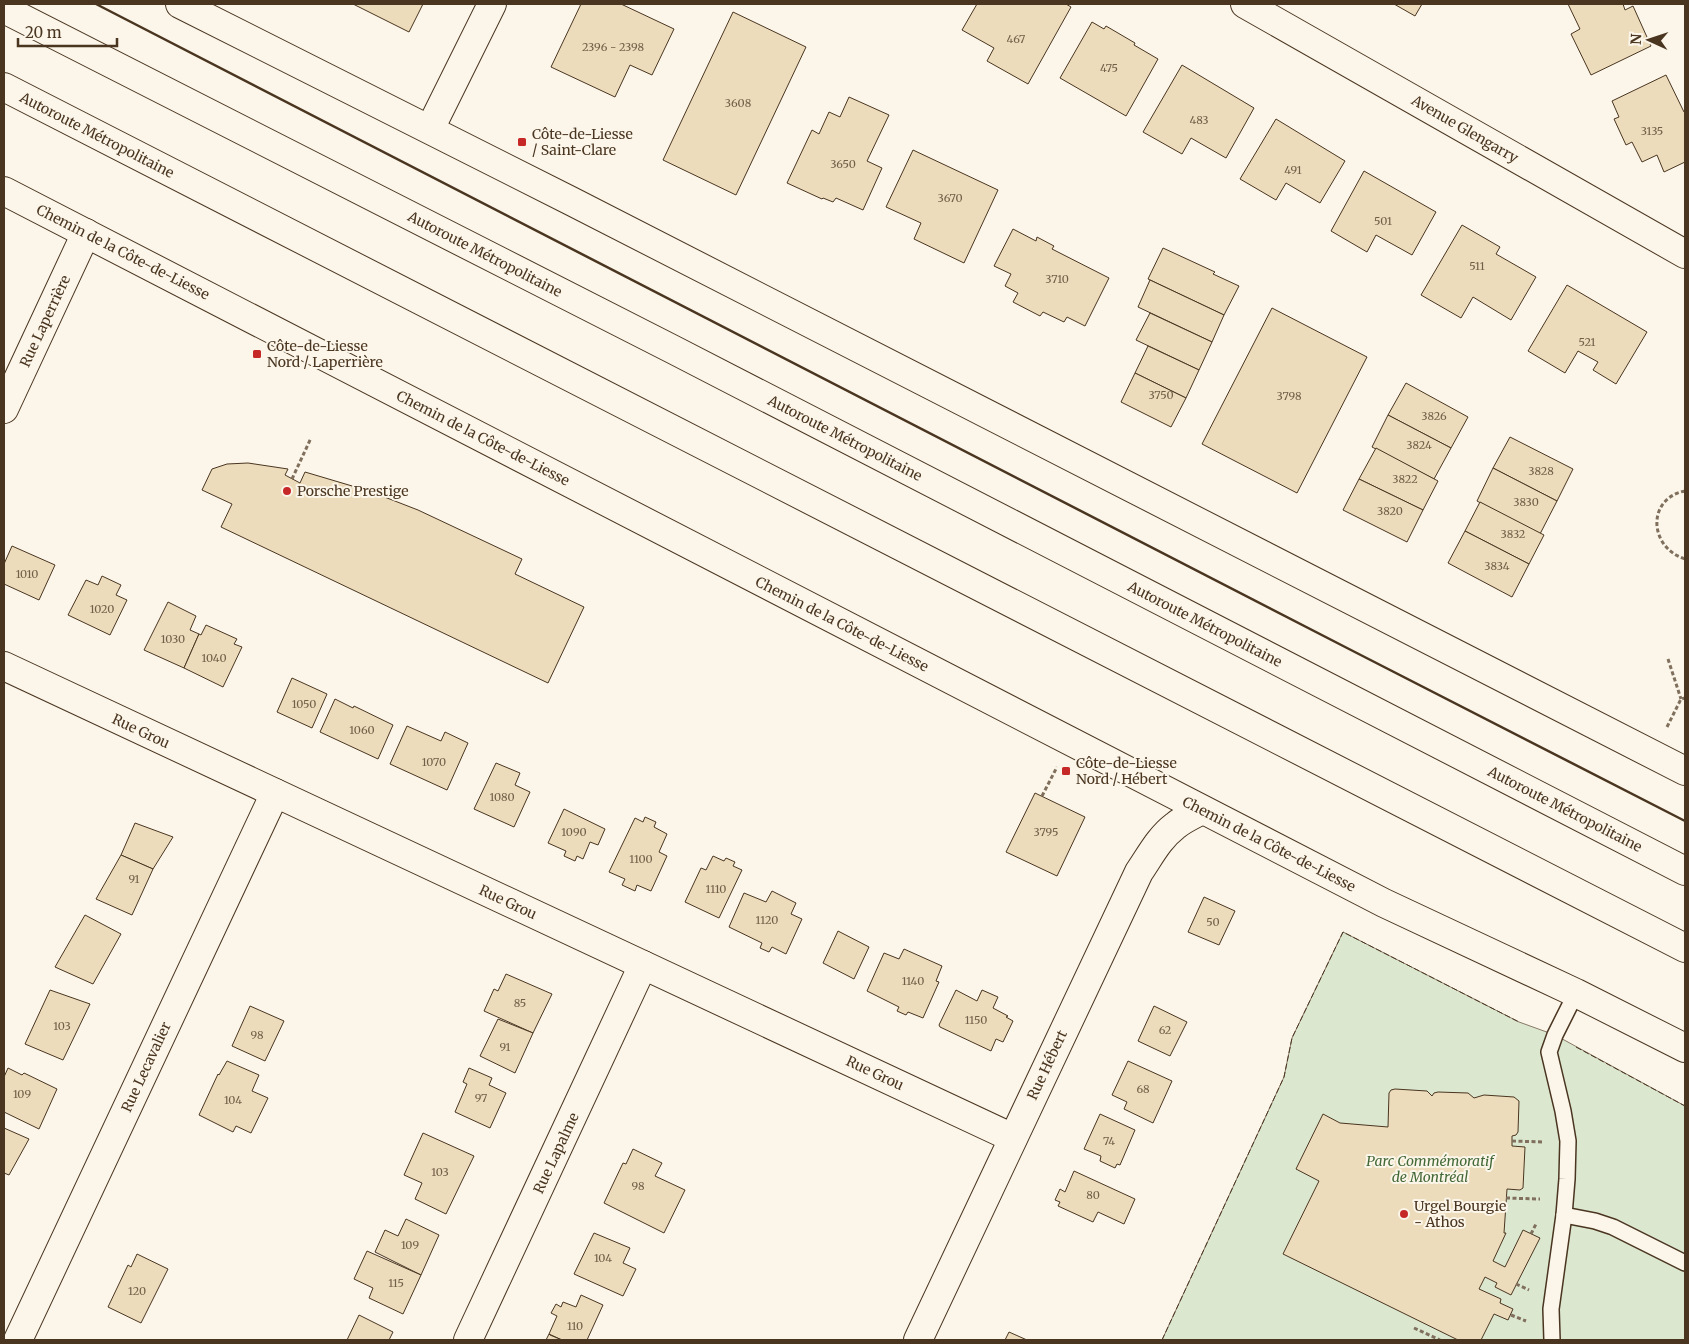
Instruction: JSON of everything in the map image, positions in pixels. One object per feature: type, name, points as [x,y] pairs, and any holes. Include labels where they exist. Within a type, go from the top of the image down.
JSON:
[{"type":"main road","points":[[180,4],[430,129],[1685,771]]},
{"type":"main road","points":[[430,129],[492,4]]},
{"type":"main road","name":"Avenue Glengarry","points":[[1245,4],[1685,254]]},
{"type":"main road","name":"Autoroute Métropolitaine","points":[[4,8],[682,354],[1685,871]]},
{"type":"main road","name":"Autoroute Métropolitaine","points":[[4,87],[1685,948]]},
{"type":"main road","name":"Chemin de la Côte-de-Liesse","points":[[4,191],[1384,903],[1576,993],[1685,1048]]},
{"type":"main road","name":"Rue Laperrière","points":[[4,408],[86,233]]},
{"type":"main road","name":"Rue Grou","points":[[4,666],[1013,1138]]},
{"type":"main road","name":"Rue Lecavalier","points":[[18,1340],[275,793]]},
{"type":"main road","name":"Rue Hébert","points":[[918,1340],[1139,872],[1158,843],[1175,825],[1202,810]]},
{"type":"main road","name":"Rue Lapalme","points":[[468,1340],[643,965]]},
{"type":"lane","points":[[1552,1340],[1551,1309],[1567,1179],[1567,1130],[1549,1052],[1554,1035],[1576,993]]},
{"type":"lane","points":[[1564,1215],[1595,1221],[1613,1227],[1685,1264]]},
{"type":"path","points":[[292,479],[311,438]]},
{"type":"path","points":[[1685,491],[1669,498],[1661,508],[1657,518],[1657,530],[1660,540],[1667,549],[1676,556],[1685,558]]},
{"type":"path","points":[[1668,659],[1680,700]]},
{"type":"path","points":[[1666,728],[1680,700],[1685,698]]},
{"type":"path","points":[[1042,796],[1057,766]]},
{"type":"path","points":[[1512,1141],[1541,1142]]},
{"type":"path","points":[[1506,1198],[1540,1199]]},
{"type":"path","points":[[1516,1284],[1530,1290]]},
{"type":"path","points":[[1511,1315],[1524,1321]]},
{"type":"path","points":[[1414,1328],[1440,1340]]},
{"type":"green space","name":"Parc Commémoratif de Montréal","points":[[1343,932],[1519,1022],[1555,1035],[1685,1106],[1685,1340],[1162,1340],[1284,1077],[1292,1038]]},
{"type":"building","points":[[353,4],[423,4],[409,32]]},
{"type":"building","points":[[581,4],[621,4],[674,29],[652,75],[630,65],[615,97],[551,67]]},
{"type":"building","points":[[977,4],[1066,4],[1071,7],[1028,84],[987,61],[994,48],[962,30]]},
{"type":"building","points":[[1394,4],[1422,4],[1415,16]]},
{"type":"building","points":[[1568,4],[1623,4],[1625,10],[1633,6],[1651,46],[1591,75],[1571,34],[1580,29]]},
{"type":"building","points":[[733,12],[806,47],[736,195],[663,160]]},
{"type":"building","points":[[1092,22],[1104,29],[1106,26],[1158,59],[1126,116],[1060,78]]},
{"type":"building","points":[[1182,65],[1254,108],[1226,158],[1191,138],[1182,154],[1143,132]]},
{"type":"building","points":[[1666,75],[1685,111],[1685,162],[1664,172],[1657,155],[1642,162],[1632,142],[1626,145],[1614,119],[1619,117],[1612,101]]},
{"type":"building","points":[[849,97],[889,115],[867,161],[882,168],[863,210],[836,198],[833,202],[822,199],[787,183],[812,130],[819,134],[829,112],[840,117]]},
{"type":"building","points":[[1276,119],[1345,161],[1320,203],[1286,183],[1276,200],[1240,179]]},
{"type":"building","points":[[913,150],[998,190],[964,263],[914,239],[921,223],[886,207]]},
{"type":"building","points":[[1364,171],[1436,212],[1412,255],[1376,235],[1367,252],[1331,231]]},
{"type":"building","points":[[1462,225],[1500,247],[1496,254],[1536,277],[1511,320],[1473,297],[1461,318],[1421,295]]},
{"type":"building","points":[[1013,229],[1036,241],[1037,237],[1054,246],[1052,249],[1109,278],[1085,326],[1067,317],[1064,322],[1043,312],[1040,316],[1013,302],[1018,293],[1005,286],[1011,274],[994,266]]},
{"type":"building","points":[[1163,248],[1215,272],[1213,274],[1239,286],[1224,315],[1148,279]]},
{"type":"building","points":[[1150,280],[1224,315],[1212,342],[1138,307]]},
{"type":"building","points":[[1567,285],[1647,332],[1616,384],[1593,370],[1598,362],[1578,351],[1565,373],[1528,351]]},
{"type":"building","points":[[1272,308],[1367,357],[1297,493],[1202,444]]},
{"type":"building","points":[[1150,313],[1212,342],[1199,370],[1136,340]]},
{"type":"building","points":[[1148,346],[1199,370],[1186,398],[1135,373]]},
{"type":"building","points":[[1135,373],[1186,398],[1171,427],[1121,402]]},
{"type":"building","points":[[1406,383],[1468,417],[1451,448],[1388,415]]},
{"type":"building","points":[[1388,415],[1451,448],[1434,479],[1372,447]]},
{"type":"building","points":[[1510,437],[1573,469],[1557,501],[1493,468]]},
{"type":"building","points":[[1376,448],[1438,481],[1423,510],[1359,479]]},
{"type":"building","points":[[248,463],[288,469],[285,475],[300,483],[305,472],[369,491],[418,510],[522,559],[515,574],[584,607],[548,683],[221,527],[232,504],[202,490],[212,469],[227,464]]},
{"type":"building","points":[[1493,468],[1557,501],[1540,534],[1477,501]]},
{"type":"building","points":[[1359,479],[1423,510],[1407,542],[1343,510]]},
{"type":"building","points":[[1480,502],[1544,535],[1529,564],[1465,531]]},
{"type":"building","points":[[1465,531],[1529,564],[1512,597],[1448,563]]},
{"type":"building","points":[[12,546],[55,565],[39,600],[4,584],[4,564]]},
{"type":"building","points":[[102,576],[121,585],[116,595],[127,600],[110,635],[68,615],[86,580],[98,585]]},
{"type":"building","points":[[168,602],[196,616],[190,630],[199,634],[184,668],[144,650]]},
{"type":"building","points":[[206,625],[237,639],[234,644],[242,647],[223,687],[184,668],[199,634],[201,635]]},
{"type":"building","points":[[292,678],[327,694],[312,728],[277,712]]},
{"type":"building","points":[[335,699],[393,725],[378,759],[320,732]]},
{"type":"building","points":[[407,726],[441,741],[445,732],[468,743],[447,790],[390,764]]},
{"type":"building","points":[[496,763],[520,773],[515,785],[530,792],[514,827],[474,809]]},
{"type":"building","points":[[1035,793],[1085,817],[1057,876],[1006,852]]},
{"type":"building","points":[[564,809],[605,829],[598,845],[590,842],[583,859],[577,856],[575,861],[564,856],[566,851],[548,843]]},
{"type":"building","points":[[645,817],[656,822],[654,827],[667,834],[659,852],[667,856],[651,891],[637,885],[635,891],[622,885],[625,879],[609,872],[635,818],[643,822]]},
{"type":"building","points":[[135,823],[173,837],[153,869],[121,855]]},
{"type":"building","points":[[121,855],[153,869],[132,915],[96,899]]},
{"type":"building","points":[[713,856],[724,861],[726,858],[735,862],[733,866],[742,870],[719,918],[685,902],[701,868],[706,870]]},
{"type":"building","points":[[772,891],[796,903],[791,914],[802,919],[786,954],[772,947],[769,952],[760,948],[762,943],[729,927],[744,893],[766,902]]},
{"type":"building","points":[[1204,897],[1235,911],[1219,945],[1188,932]]},
{"type":"building","points":[[85,915],[121,934],[93,984],[55,967]]},
{"type":"building","points":[[838,931],[869,947],[854,979],[823,963]]},
{"type":"building","points":[[904,949],[942,966],[936,981],[939,982],[923,1018],[908,1012],[906,1015],[897,1011],[899,1007],[867,991],[884,953],[899,959]]},
{"type":"building","points":[[506,974],[552,994],[533,1033],[484,1011],[494,989],[498,991]]},
{"type":"building","points":[[50,990],[90,1004],[63,1060],[25,1044]]},
{"type":"building","points":[[956,990],[977,1001],[982,990],[998,997],[993,1008],[1013,1021],[1003,1042],[996,1039],[991,1051],[940,1027],[939,1025]]},
{"type":"building","points":[[250,1006],[284,1021],[265,1061],[232,1046]]},
{"type":"building","points":[[1154,1006],[1187,1022],[1170,1056],[1138,1041]]},
{"type":"building","points":[[498,1019],[533,1033],[515,1073],[480,1056]]},
{"type":"building","points":[[227,1061],[259,1075],[252,1091],[268,1098],[251,1133],[236,1126],[233,1132],[199,1115],[218,1074]]},
{"type":"building","points":[[1128,1061],[1172,1081],[1153,1123],[1124,1109],[1127,1102],[1112,1095]]},
{"type":"building","points":[[8,1068],[22,1075],[24,1073],[57,1089],[39,1129],[4,1112],[4,1077]]},
{"type":"building","points":[[469,1068],[492,1078],[489,1085],[506,1093],[490,1128],[455,1112],[467,1084],[463,1082]]},
{"type":"building","name":"Urgel Bourgie - Athos","points":[[1395,1089],[1427,1091],[1432,1096],[1438,1092],[1468,1093],[1474,1098],[1484,1095],[1514,1097],[1519,1101],[1518,1132],[1512,1136],[1512,1146],[1525,1147],[1523,1188],[1520,1190],[1507,1189],[1504,1233],[1506,1233],[1493,1261],[1505,1267],[1523,1230],[1540,1238],[1511,1295],[1495,1287],[1497,1283],[1485,1277],[1479,1289],[1501,1299],[1500,1303],[1513,1309],[1508,1320],[1494,1314],[1481,1340],[1458,1340],[1283,1254],[1319,1181],[1296,1169],[1323,1114],[1340,1123],[1388,1127],[1389,1093]]},
{"type":"building","points":[[1100,1114],[1135,1130],[1120,1165],[1117,1164],[1115,1168],[1100,1161],[1101,1156],[1084,1149]]},
{"type":"building","points":[[4,1128],[29,1139],[9,1175],[4,1173]]},
{"type":"building","points":[[423,1133],[474,1156],[446,1214],[415,1199],[422,1183],[404,1175]]},
{"type":"building","points":[[633,1149],[662,1163],[655,1176],[685,1190],[664,1233],[604,1203],[623,1163],[626,1164]]},
{"type":"building","points":[[1074,1171],[1135,1199],[1124,1224],[1098,1212],[1093,1222],[1058,1206],[1060,1202],[1055,1200],[1060,1189],[1065,1192]]},
{"type":"building","points":[[406,1219],[439,1235],[421,1275],[375,1252],[385,1230],[398,1236]]},
{"type":"building","points":[[594,1233],[630,1248],[623,1263],[636,1269],[623,1296],[574,1274]]},
{"type":"building","points":[[367,1251],[421,1275],[403,1314],[369,1298],[373,1288],[354,1279]]},
{"type":"building","points":[[137,1254],[168,1269],[141,1323],[108,1307],[128,1265],[131,1267]]},
{"type":"building","points":[[581,1295],[603,1305],[587,1340],[562,1340],[549,1334],[557,1316],[551,1313],[556,1304],[561,1307],[563,1302],[576,1307]]},
{"type":"building","points":[[359,1315],[393,1332],[389,1340],[347,1340]]},
{"type":"building","points":[[1009,1332],[1027,1340],[1005,1340]]},
{"type":"building","points":[[550,1335],[562,1340],[546,1340]]},
{"type":"fence","points":[[1162,1340],[1284,1077],[1292,1038],[1343,932],[1519,1022]]},
{"type":"fence","points":[[1576,1047],[1685,1106]]},
{"type":"wall","points":[[96,4],[1685,821]]},
{"type":"place","name":"Côte-de-Liesse / Saint-Clare","points":[[522,142]]},
{"type":"place","name":"Côte-de-Liesse Nord / Laperrière","points":[[257,354]]},
{"type":"place","name":"Porsche Prestige","points":[[287,491]]},
{"type":"place","name":"Côte-de-Liesse Nord / Hébert","points":[[1066,771]]},
{"type":"place","name":"Urgel Bourgie - Athos","points":[[1404,1214]]}]
